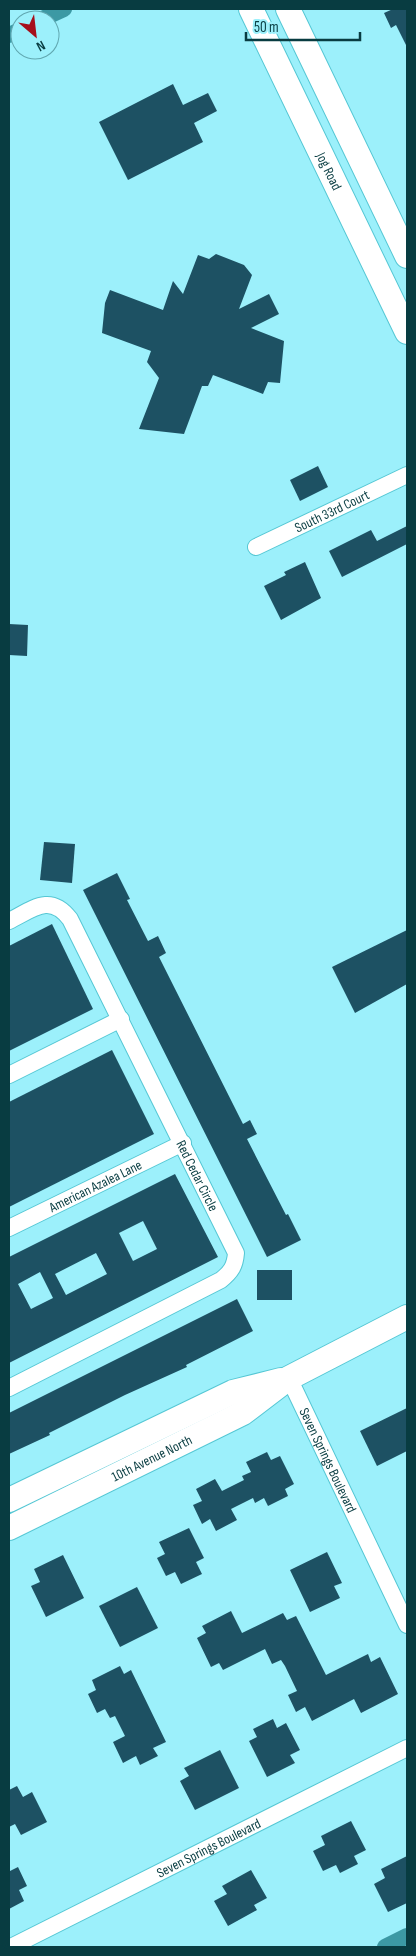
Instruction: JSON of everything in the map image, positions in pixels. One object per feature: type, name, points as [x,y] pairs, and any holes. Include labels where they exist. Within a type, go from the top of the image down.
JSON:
[{"type":"street","name":"Jog Road","points":[[251,9],[407,332]]},
{"type":"street","points":[[288,9],[407,256]]},
{"type":"street","name":"South 33rd Court","points":[[256,547],[407,476]]},
{"type":"street","name":"Red Cedar Circle","points":[[9,920],[43,904],[54,905],[64,911],[70,919],[236,1252],[235,1264],[221,1280],[9,1388]]},
{"type":"street","points":[[9,1075],[120,1019]]},
{"type":"street","name":"American Azalea Lane","points":[[9,1228],[183,1143]]},
{"type":"street","name":"10th Avenue North","points":[[9,1528],[242,1414],[289,1378],[407,1317]]},
{"type":"street","name":"10th Avenue North","points":[[9,1500],[233,1392],[289,1378]]},
{"type":"street","name":"Seven Springs Boulevard","points":[[289,1378],[407,1625]]},
{"type":"street","name":"Seven Springs Boulevard","points":[[11,1947],[407,1748]]},
{"type":"building","points":[[393,9],[407,9],[407,47],[396,25],[391,28],[384,13]]},
{"type":"building","points":[[173,84],[183,105],[208,93],[217,111],[194,123],[203,142],[128,180],[99,122]]},
{"type":"building","points":[[216,254],[244,265],[252,275],[239,309],[269,294],[279,314],[251,328],[284,341],[280,383],[268,382],[263,394],[213,375],[208,386],[202,386],[184,434],[139,429],[159,378],[147,362],[151,351],[102,333],[105,303],[110,290],[163,310],[173,281],[183,294],[198,255],[209,259]]},
{"type":"building","points":[[318,466],[328,487],[300,501],[290,480]]},
{"type":"building","points":[[407,526],[407,544],[342,577],[329,551],[371,530],[377,541]]},
{"type":"building","points":[[305,562],[321,598],[281,620],[264,586],[286,575],[284,572]]},
{"type":"building","points":[[9,624],[28,625],[27,656],[9,655]]},
{"type":"building","points":[[44,842],[75,844],[72,883],[40,880]]},
{"type":"building","points":[[117,873],[130,899],[127,900],[148,941],[158,936],[166,953],[159,957],[243,1124],[250,1120],[257,1134],[247,1139],[301,1240],[267,1257],[83,890]]},
{"type":"building","points":[[52,924],[93,1009],[9,1051],[9,946]]},
{"type":"building","points":[[407,930],[407,984],[355,1013],[332,967]]},
{"type":"building","points":[[112,1050],[154,1134],[9,1207],[9,1102]]},
{"type":"building","points":[[175,1174],[218,1257],[9,1363],[9,1257]],"holes":[[[143,1221],[157,1249],[133,1261],[119,1233]],[[96,1253],[107,1274],[66,1295],[55,1274]],[[40,1272],[53,1298],[31,1309],[18,1284]]]},
{"type":"building","points":[[257,1270],[292,1270],[292,1300],[257,1300]]},
{"type":"building","points":[[237,1299],[253,1331],[186,1365],[187,1367],[125,1395],[49,1433],[50,1435],[9,1454],[9,1413]]},
{"type":"building","points":[[407,1408],[407,1451],[377,1466],[360,1431]]},
{"type":"building","points":[[267,1452],[271,1460],[280,1456],[294,1484],[285,1489],[288,1496],[268,1506],[264,1498],[255,1503],[253,1498],[231,1509],[237,1520],[216,1531],[210,1519],[202,1524],[193,1505],[202,1501],[196,1489],[215,1479],[222,1491],[244,1480],[242,1476],[251,1472],[246,1462]]},
{"type":"building","points":[[189,1528],[204,1558],[196,1562],[202,1574],[181,1584],[175,1572],[166,1576],[157,1558],[165,1554],[159,1542]]},
{"type":"building","points":[[327,1552],[342,1583],[334,1586],[340,1598],[310,1612],[290,1570]]},
{"type":"building","points":[[63,1555],[84,1598],[46,1617],[31,1586],[40,1582],[34,1569]]},
{"type":"building","points":[[137,1587],[158,1628],[120,1647],[99,1606]]},
{"type":"building","points":[[231,1611],[242,1633],[283,1613],[287,1620],[296,1616],[326,1675],[368,1654],[371,1662],[380,1657],[398,1694],[361,1713],[354,1699],[312,1721],[305,1707],[296,1712],[288,1695],[297,1691],[285,1666],[281,1660],[272,1664],[265,1649],[223,1670],[219,1663],[211,1667],[197,1638],[206,1633],[202,1626]]},
{"type":"building","points":[[120,1666],[124,1674],[131,1670],[166,1742],[153,1748],[158,1756],[140,1765],[136,1756],[123,1763],[113,1742],[125,1736],[115,1716],[110,1718],[105,1709],[97,1713],[88,1694],[96,1690],[92,1680]]},
{"type":"building","points":[[273,1719],[277,1728],[286,1723],[300,1750],[290,1755],[295,1763],[267,1777],[249,1741],[257,1737],[253,1729]]},
{"type":"building","points":[[220,1750],[239,1788],[195,1810],[180,1781],[189,1776],[184,1768]]},
{"type":"building","points":[[17,1786],[23,1797],[32,1792],[47,1822],[21,1835],[15,1824],[9,1827],[9,1790]]},
{"type":"building","points":[[351,1821],[366,1850],[354,1856],[358,1864],[340,1873],[336,1865],[323,1871],[313,1851],[325,1845],[321,1836]]},
{"type":"building","points":[[407,1856],[407,1903],[388,1912],[374,1884],[385,1878],[381,1869]]},
{"type":"building","points":[[18,1867],[27,1886],[19,1890],[24,1901],[9,1909],[9,1869],[10,1871]]},
{"type":"building","points":[[251,1870],[267,1898],[254,1905],[257,1910],[228,1926],[214,1901],[227,1894],[222,1886]]},
{"type":"waterway","points":[[60,11],[64,9]]},
{"type":"waterway","points":[[385,1947],[407,1936]]}]
